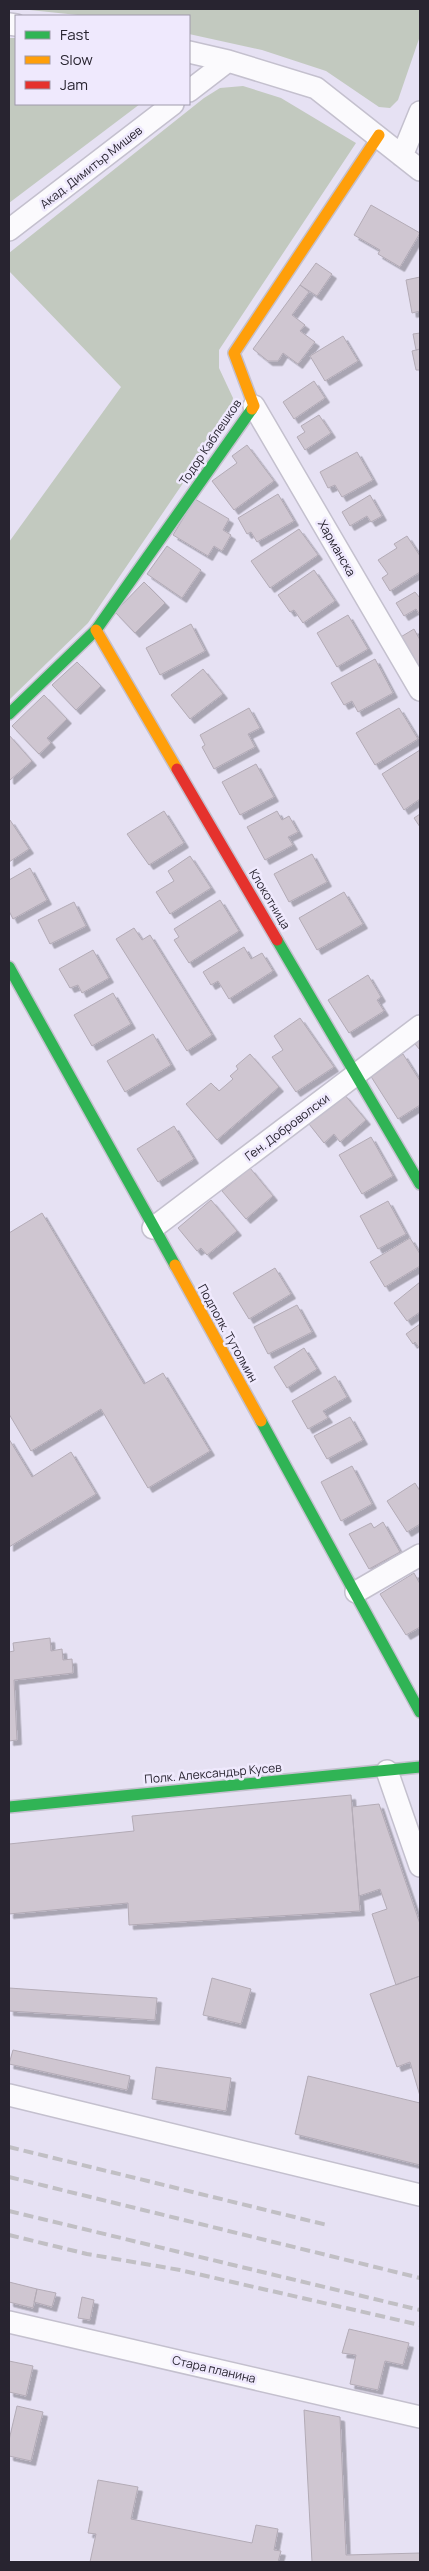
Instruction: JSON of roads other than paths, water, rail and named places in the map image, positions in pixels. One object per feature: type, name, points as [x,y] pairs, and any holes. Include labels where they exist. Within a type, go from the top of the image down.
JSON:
[{"type":"street","points":[[190,52],[228,61],[316,88],[420,170]]},
{"type":"street","points":[[190,91],[228,61]]},
{"type":"street","name":"Акад. Димитър Мишев","points":[[9,230],[172,105]]},
{"type":"street","points":[[402,156],[420,112]]},
{"type":"street","name":"Тодор Каблешков","points":[[9,714],[96,630],[254,406],[234,353],[378,135]]},
{"type":"street","name":"Харманска","points":[[254,406],[419,687]]},
{"type":"street","name":"Клокотница","points":[[96,630],[358,1075],[420,1184]]},
{"type":"street","name":"Подполк. Тутолмин","points":[[9,968],[356,1592],[420,1712]]},
{"type":"street","name":"Ген. Доброволски","points":[[153,1228],[358,1075],[420,1026]]},
{"type":"street","points":[[356,1592],[420,1555]]},
{"type":"street","name":"Полк. Александър Кусев","points":[[9,1807],[420,1767]]},
{"type":"street","points":[[387,1771],[420,1866]]},
{"type":"street","points":[[9,2095],[420,2195]]},
{"type":"street","name":"Стара планина","points":[[9,2322],[420,2417]]},
{"type":"railway","points":[[9,2147],[327,2225]]},
{"type":"railway","points":[[9,2177],[420,2278]]},
{"type":"railway","points":[[9,2211],[420,2310]]},
{"type":"railway","points":[[9,2235],[87,2254],[180,2270],[420,2325]]}]
